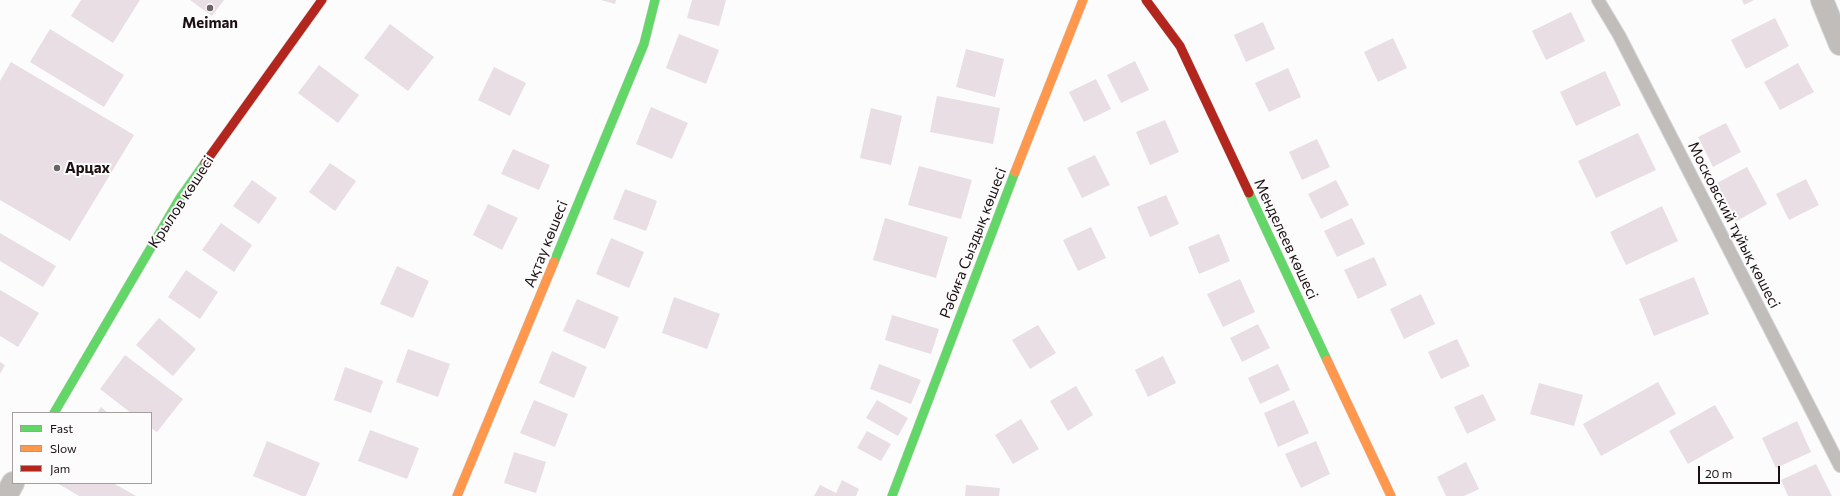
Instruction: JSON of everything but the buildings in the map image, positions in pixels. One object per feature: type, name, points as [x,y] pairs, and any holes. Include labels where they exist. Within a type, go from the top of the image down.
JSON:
[{"type":"street","name":"Крылов көшесі","points":[[55,412],[180,198],[322,0]]},
{"type":"street","name":"Ақтау көшесі","points":[[457,496],[644,44],[656,0]]},
{"type":"street","name":"Рәбиға Сыздық көшесі","points":[[892,496],[1043,98],[1083,0]]},
{"type":"street","name":"Менделеев көшесі","points":[[1146,0],[1180,46],[1391,496]]},
{"type":"street","points":[[1822,0],[1840,44]]},
{"type":"street","points":[[6,496],[12,484]]},
{"type":"lane","name":"Московский тұйық көшесі","points":[[1598,0],[1619,34],[1840,466]]},
{"type":"traffic: fast","points":[[554,262],[644,44],[655,0]]},
{"type":"traffic: fast","points":[[55,412],[180,198],[205,163]]},
{"type":"traffic: fast","points":[[892,496],[1015,172]]},
{"type":"traffic: fast","points":[[1249,193],[1327,360]]},
{"type":"traffic: slow","points":[[1015,172],[1083,0]]},
{"type":"traffic: slow","points":[[457,496],[554,262]]},
{"type":"traffic: slow","points":[[1327,360],[1391,496]]},
{"type":"traffic: jam","points":[[205,163],[322,0]]},
{"type":"traffic: jam","points":[[1146,0],[1180,46],[1249,193]]},
{"type":"place","name":"Meiman","points":[[210,8]]},
{"type":"place","name":"Арцах","points":[[57,168]]}]
